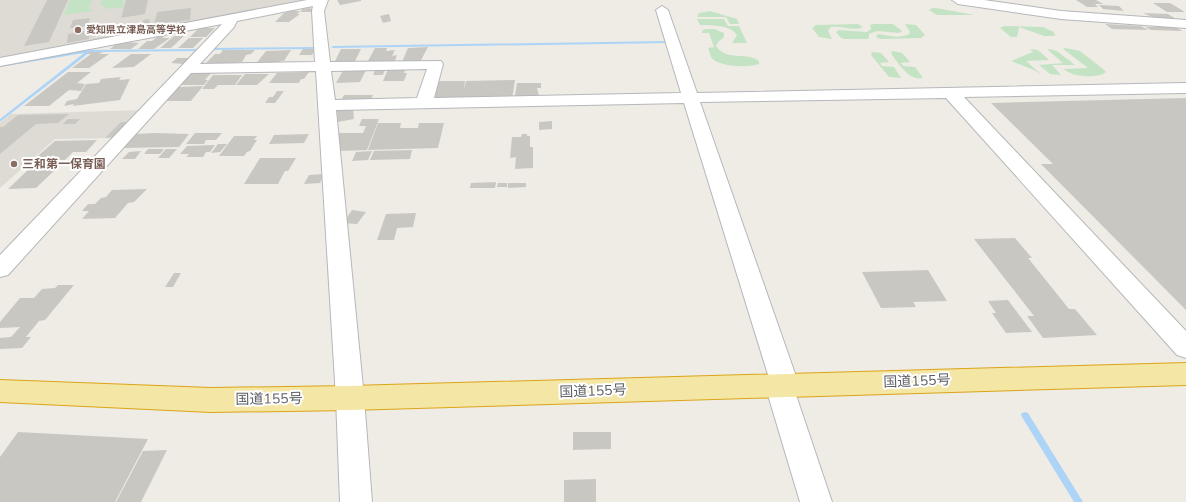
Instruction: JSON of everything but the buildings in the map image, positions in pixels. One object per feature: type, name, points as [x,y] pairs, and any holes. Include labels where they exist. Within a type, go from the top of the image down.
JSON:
[{"type":"highway","name":"国道155号","points":[[0,391],[211,400],[350,398],[1186,374]]},
{"type":"street","points":[[958,0],[1061,15],[1186,24]]},
{"type":"street","points":[[0,62],[322,1]]},
{"type":"street","points":[[322,1],[318,10],[350,398],[356,502]]},
{"type":"street","points":[[662,10],[782,385],[816,502]]},
{"type":"street","points":[[0,269],[187,70],[229,24],[231,18]]},
{"type":"street","points":[[187,70],[436,64],[424,103]]},
{"type":"street","points":[[327,105],[691,99],[1186,88]]},
{"type":"street","points":[[952,93],[1186,348]]},
{"type":"shaded area","name":"愛知県立津島高等学校","points":[[0,0],[315,0],[0,58]]},
{"type":"shaded area","name":"三和第一保育園","points":[[144,110],[116,138],[55,139],[0,188],[0,123],[11,114]]},
{"type":"green space","points":[[70,0],[92,0],[89,8],[93,11],[64,15]]},
{"type":"green space","points":[[102,0],[124,0],[123,7],[108,9],[100,4]]},
{"type":"green space","points":[[932,8],[975,15],[937,15],[929,10]]},
{"type":"green space","points":[[710,11],[737,19],[739,24],[730,24],[726,17],[697,17],[699,13]]},
{"type":"green space","points":[[697,19],[724,19],[728,26],[739,26],[747,43],[732,43],[737,35],[734,31],[720,26],[700,25]]},
{"type":"green space","points":[[858,24],[863,27],[851,29],[831,27],[828,31],[832,39],[819,37],[812,28],[816,25]]},
{"type":"green space","points":[[893,24],[902,31],[899,33],[877,31],[869,34],[869,38],[867,39],[844,39],[841,38],[836,32],[839,30],[867,32],[871,29],[870,25]]},
{"type":"green space","points":[[905,24],[916,25],[925,35],[921,38],[880,39],[876,37],[878,34],[897,37],[908,35],[910,32]]},
{"type":"green space","points":[[1004,26],[1043,27],[1054,32],[1055,36],[1044,36],[1019,27],[1017,37],[1011,37],[1000,28]]},
{"type":"green space","points":[[705,29],[714,29],[724,33],[724,37],[716,46],[720,51],[726,54],[754,58],[759,61],[759,64],[734,66],[726,65],[714,60],[711,57],[708,48],[714,47],[709,33],[702,33]]},
{"type":"green space","points":[[1065,48],[1080,51],[1106,72],[1097,76],[1085,76],[1067,72],[1064,69],[1088,68],[1063,49]]},
{"type":"green space","points":[[1030,49],[1038,50],[1049,60],[1026,61],[1042,75],[1034,70],[1011,61],[1033,52]]},
{"type":"green space","points":[[1048,50],[1057,51],[1075,65],[1052,65],[1061,75],[1050,74],[1039,65],[1063,63]]},
{"type":"green space","points":[[872,52],[881,53],[889,62],[880,63],[882,66],[894,67],[901,78],[889,77],[871,55]]},
{"type":"green space","points":[[891,52],[902,53],[910,62],[901,63],[903,66],[915,67],[923,78],[909,75],[892,55]]},
{"type":"waterway","points":[[333,47],[669,42]]},
{"type":"waterway","points":[[211,49],[316,48]]},
{"type":"waterway","points":[[88,51],[200,50]]},
{"type":"waterway","points":[[0,66],[89,51],[0,121]]},
{"type":"waterway","points":[[1025,415],[1079,502]]},
{"type":"place","name":"愛知県立津島高等学校","points":[[78,30]]},
{"type":"place","name":"三和第一保育園","points":[[14,164]]}]
